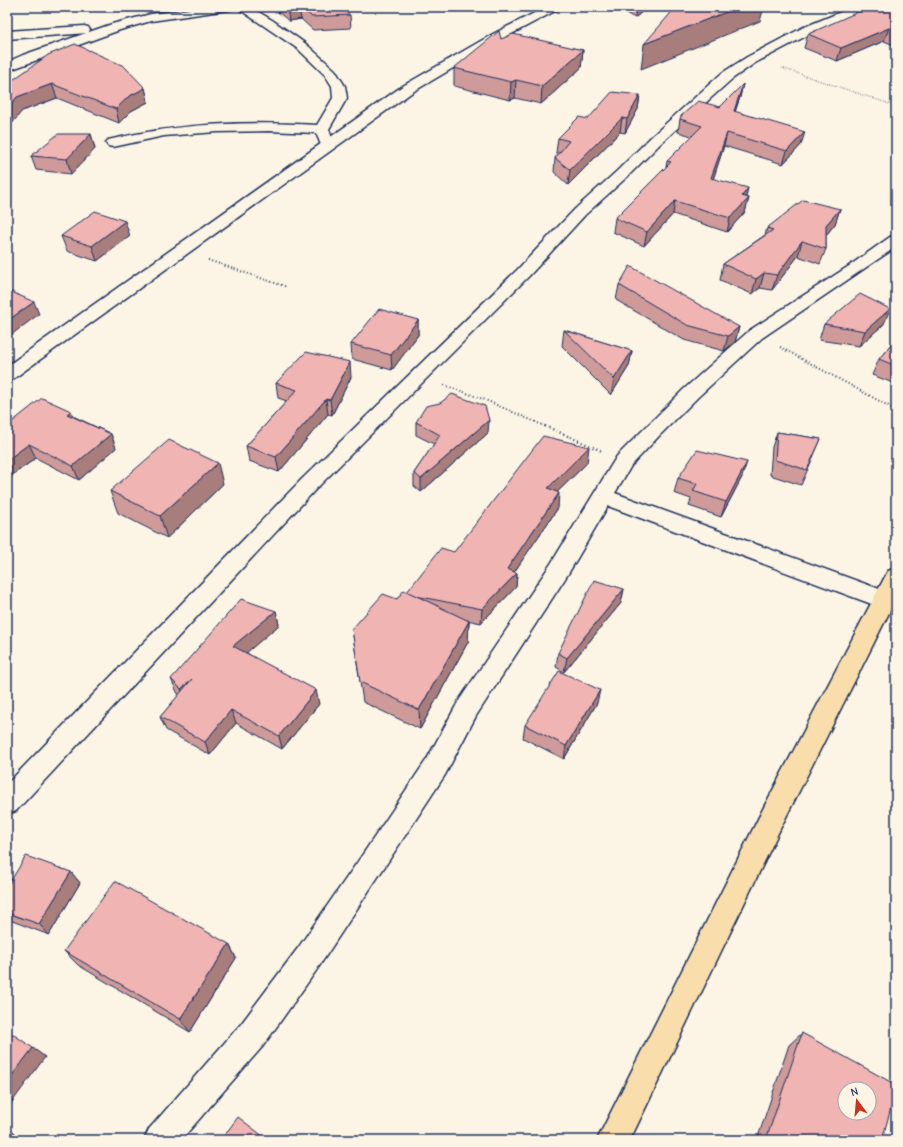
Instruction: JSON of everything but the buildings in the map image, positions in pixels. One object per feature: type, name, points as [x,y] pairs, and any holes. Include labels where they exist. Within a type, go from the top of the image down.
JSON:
[{"type":"highway","points":[[613,1140],[773,816],[890,588]]},
{"type":"street","points":[[7,67],[27,58],[116,27],[158,17],[228,7]]},
{"type":"street","points":[[242,7],[290,38],[331,72],[338,85],[340,97],[322,129],[324,139],[329,147]]},
{"type":"street","points":[[7,375],[181,250],[329,147],[412,86],[524,22],[555,7]]},
{"type":"street","points":[[7,802],[304,489],[523,273],[580,212],[622,174],[656,140],[727,76],[751,60],[806,31],[863,7]]},
{"type":"street","points":[[7,35],[116,27]]},
{"type":"street","points":[[113,143],[135,137],[164,132],[208,128],[242,126],[322,129]]},
{"type":"street","points":[[160,1140],[252,1034],[308,958],[373,863],[436,767],[467,709],[560,568],[624,461],[690,394],[756,334],[855,269],[896,240]]},
{"type":"street","points":[[602,496],[890,588]]},
{"type":"path","points":[[783,68],[896,106]]},
{"type":"path","points":[[181,250],[287,287]]},
{"type":"path","points":[[756,334],[896,410]]},
{"type":"path","points":[[417,376],[483,399],[534,423],[624,461]]}]
